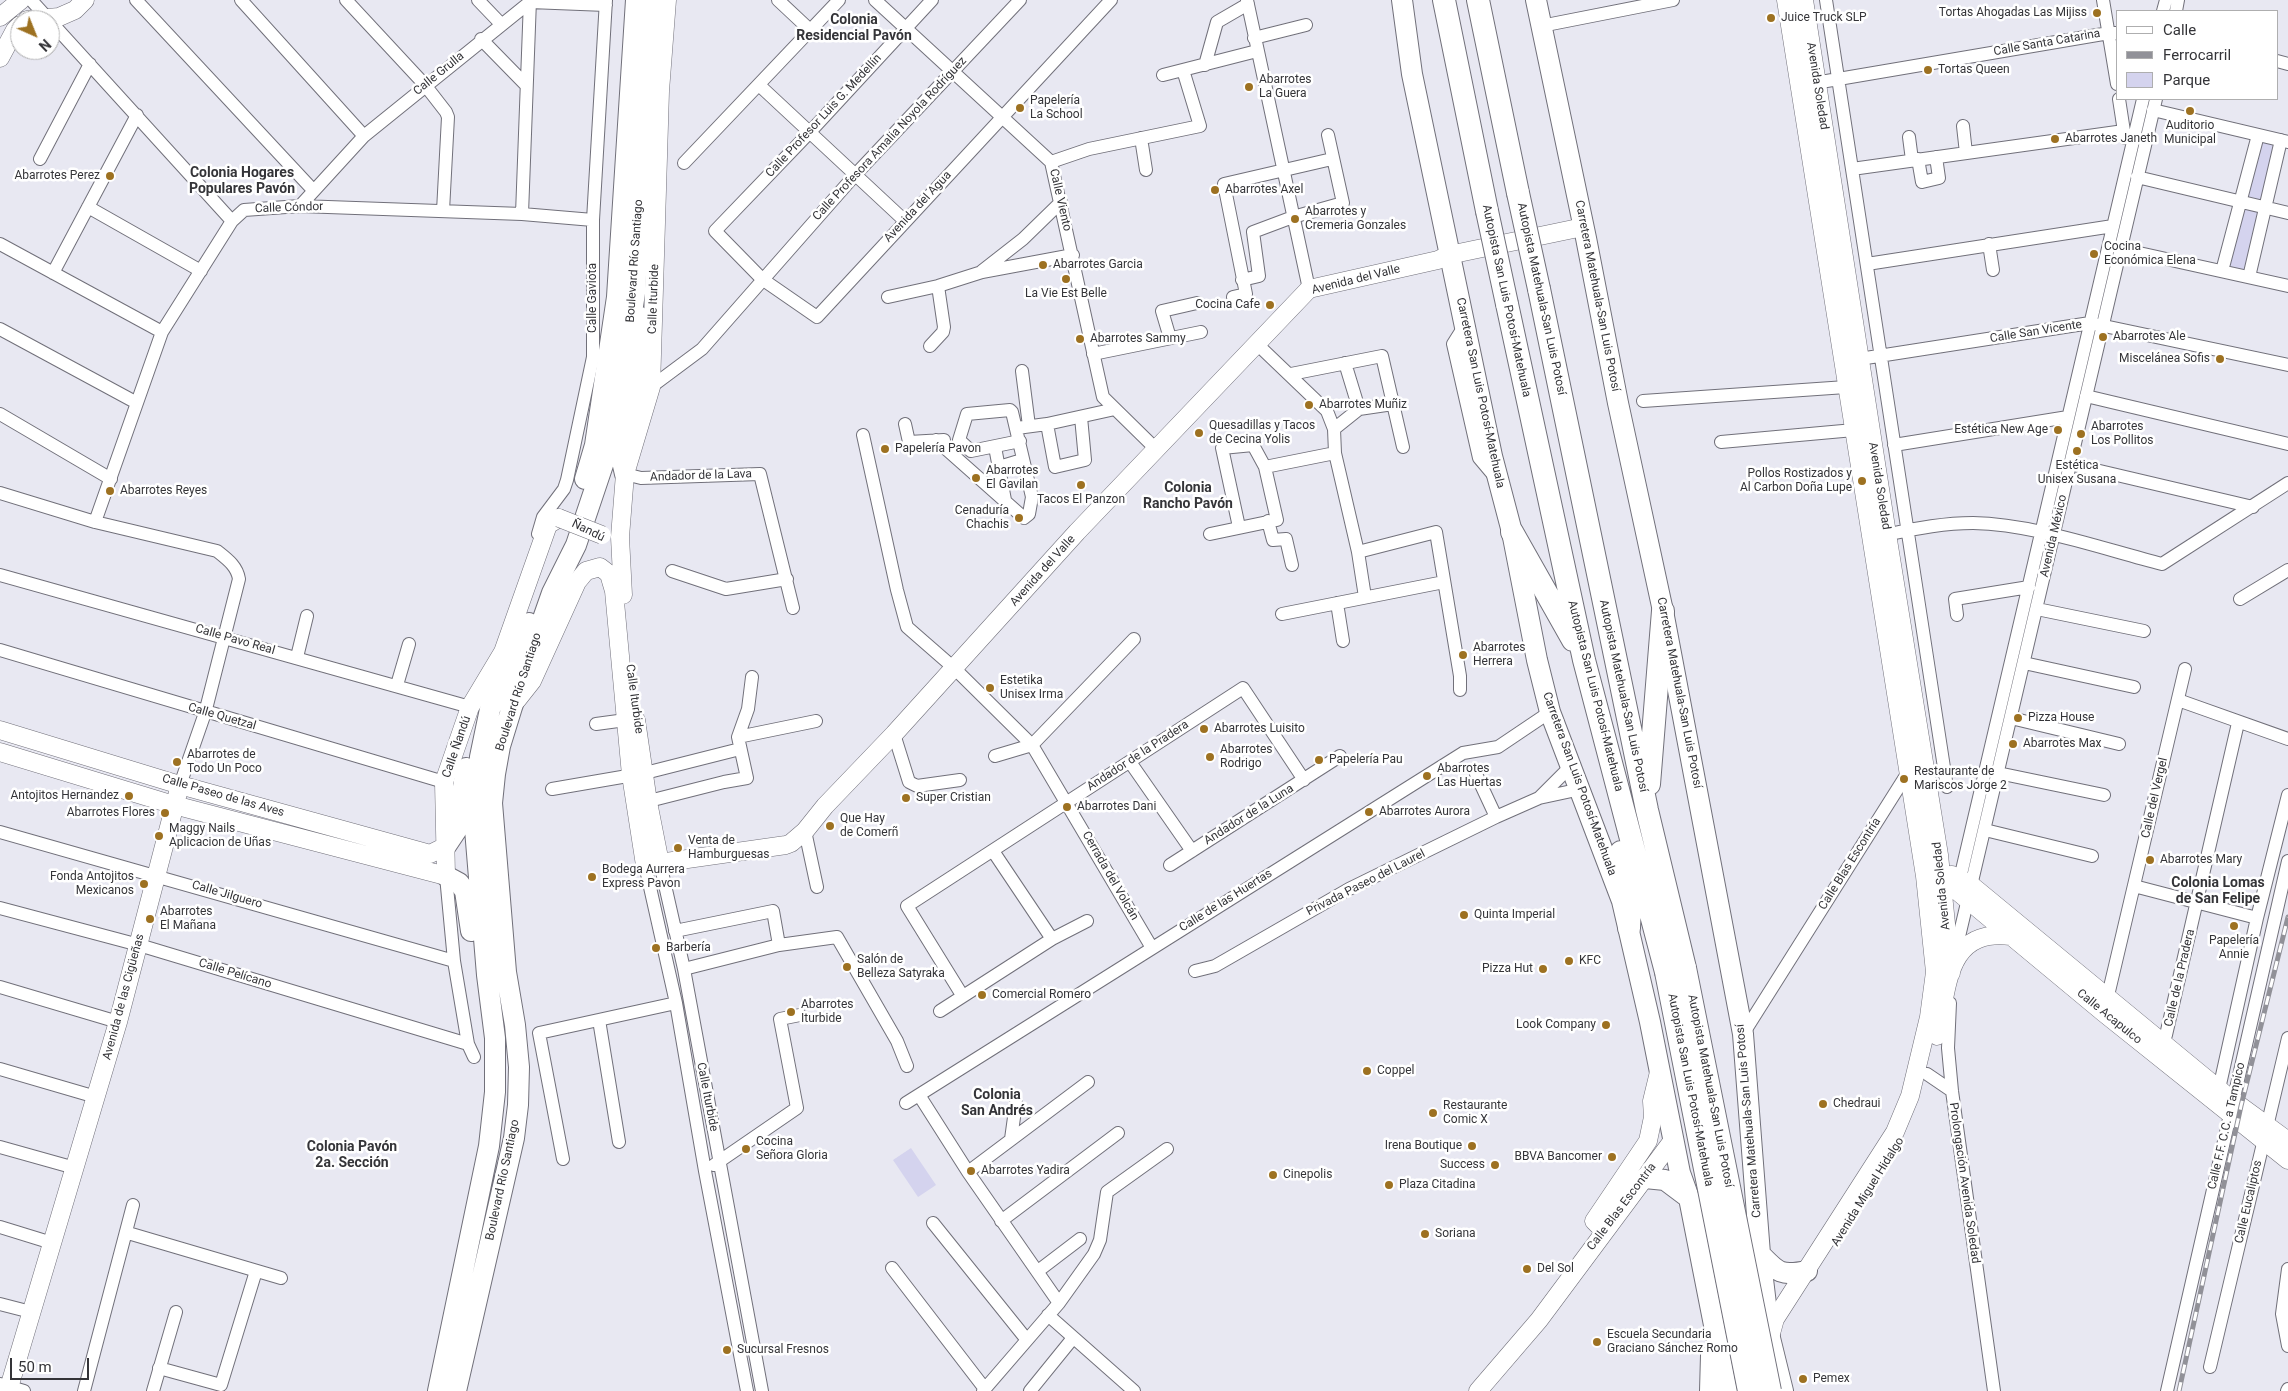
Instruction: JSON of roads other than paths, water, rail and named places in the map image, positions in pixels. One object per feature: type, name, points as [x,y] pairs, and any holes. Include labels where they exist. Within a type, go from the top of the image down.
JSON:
[{"type":"highway","name":"Autopista San Luis Potosí-Matehuala","points":[[1444,0],[1487,211],[1584,660],[1598,718],[1676,970],[1749,1391]]},
{"type":"highway","name":"Autopista Matehuala-San Luis Potosí","points":[[1478,0],[1540,289],[1647,810],[1676,970],[1770,1391]]},
{"type":"highway","points":[[1512,532],[1584,660]]},
{"type":"highway","points":[[1647,810],[1664,611]]},
{"type":"highway","points":[[1598,718],[1630,904],[1629,928]]},
{"type":"main road","name":"Boulevard Río Santiago","points":[[456,1391],[514,1138],[520,1067],[515,1025],[496,973],[474,817],[480,758],[480,708],[541,597],[579,500],[594,445],[617,297],[636,0]]},
{"type":"main road","name":"Boulevard Río Santiago","points":[[438,1391],[489,1146],[495,1092],[496,973],[492,803],[500,746],[552,593],[576,545],[612,435],[635,293],[651,0]]},
{"type":"main road","name":"Carretera San Luis Potosí-Matehuala","points":[[1402,0],[1412,74],[1446,259],[1465,325],[1512,532],[1537,660],[1550,712],[1581,789],[1620,896],[1629,928],[1680,1173],[1690,1198],[1713,1326],[1727,1391]]},
{"type":"main road","name":"Carretera Matehuala-San Luis Potosí","points":[[1536,0],[1585,232],[1618,403],[1664,611],[1744,1034],[1760,1254],[1770,1338],[1783,1391]]},
{"type":"main road","points":[[625,474],[621,457],[643,348],[635,293]]},
{"type":"main road","points":[[446,846],[456,831],[470,743],[480,708]]},
{"type":"main road","points":[[446,876],[459,883],[466,891],[472,944],[496,973]]},
{"type":"main road","points":[[1645,1178],[1665,1180],[1690,1198]]},
{"type":"main road","points":[[1695,1228],[1711,1269],[1719,1308],[1725,1311],[1737,1311],[1748,1305],[1755,1297],[1763,1279]]},
{"type":"main road","points":[[1760,1254],[1774,1269],[1782,1273],[1789,1274],[1807,1271]]},
{"type":"main road","points":[[1713,1326],[1731,1342],[1744,1346],[1770,1338]]},
{"type":"main road","points":[[1710,1391],[1713,1326]]},
{"type":"main road","points":[[1756,1356],[1767,1356],[1776,1363]]},
{"type":"street","points":[[0,17],[20,0]]},
{"type":"street","points":[[31,0],[40,10]]},
{"type":"street","points":[[60,16],[67,14],[85,0]]},
{"type":"street","points":[[136,0],[314,190]]},
{"type":"street","points":[[242,0],[364,136]]},
{"type":"street","points":[[346,0],[425,85],[448,118],[443,211]]},
{"type":"street","points":[[478,0],[501,24]]},
{"type":"street","name":"Calle Iturbide","points":[[667,0],[660,92],[651,387],[625,474],[620,537],[619,586],[624,623],[630,719],[642,803],[705,1170],[747,1391]]},
{"type":"street","points":[[778,0],[810,30]]},
{"type":"street","points":[[684,164],[839,0]]},
{"type":"street","name":"Calle Viento","points":[[875,0],[1051,162],[1103,397],[1157,450]]},
{"type":"street","name":"Calle Profesor Luis G. Medellín","points":[[715,231],[932,0]]},
{"type":"street","name":"Calle Profesora Amalia Noyola Rodríguez","points":[[651,387],[702,349],[855,175],[1020,0]]},
{"type":"street","name":"Avenida del Agua","points":[[715,231],[762,279],[817,317],[1111,0]]},
{"type":"street","points":[[1541,26],[1673,0]]},
{"type":"street","name":"Avenida Soledad","points":[[1786,0],[1800,86],[1851,360],[1879,536],[1907,774],[1949,885]]},
{"type":"street","name":"Avenida Soledad","points":[[1804,0],[1817,82],[1851,360],[1846,387],[1914,702],[1949,885],[1943,972]]},
{"type":"street","points":[[1826,0],[1947,787]]},
{"type":"street","points":[[2103,0],[2113,33],[2116,71]]},
{"type":"street","points":[[522,214],[530,1],[606,2]]},
{"type":"street","name":"Calle Grulla","points":[[300,206],[364,136],[530,1]]},
{"type":"street","name":"Calle Gaviota","points":[[528,583],[528,566],[543,517],[564,488],[567,480],[593,357],[593,220],[606,2]]},
{"type":"street","points":[[1206,65],[1217,22],[1247,2],[1309,290]]},
{"type":"street","points":[[1254,38],[1306,25]]},
{"type":"street","points":[[60,31],[232,221]]},
{"type":"street","name":"Calle Santa Catarina","points":[[1800,86],[1838,78],[2113,33]]},
{"type":"street","points":[[0,58],[10,39]]},
{"type":"street","points":[[482,39],[526,85]]},
{"type":"street","points":[[1164,75],[1258,51]]},
{"type":"street","points":[[40,159],[90,64]]},
{"type":"street","points":[[1051,162],[1089,149],[1200,126],[1184,70]]},
{"type":"street","points":[[759,85],[905,221]]},
{"type":"street","points":[[2119,100],[2129,158]]},
{"type":"street","name":"Avenida México","points":[[1943,972],[1949,885],[2029,587],[2070,464],[2086,396],[2113,226],[2143,100]]},
{"type":"street","points":[[2154,104],[2284,141],[2248,277]]},
{"type":"street","name":"Avenida México","points":[[1949,885],[1985,830],[2037,609],[2047,535],[2068,417],[2120,249],[2154,104]]},
{"type":"street","points":[[53,273],[136,115]]},
{"type":"street","points":[[1963,126],[1966,153]]},
{"type":"street","points":[[1852,169],[2124,131]]},
{"type":"street","points":[[1242,280],[1259,276],[1253,232],[1294,216],[1343,203],[1328,135]]},
{"type":"street","points":[[2222,271],[2258,135]]},
{"type":"street","points":[[1909,137],[1922,182],[1939,178],[1936,157]]},
{"type":"street","points":[[1141,138],[1146,170]]},
{"type":"street","points":[[1239,295],[1242,280],[1224,184],[1284,172],[1332,159]]},
{"type":"street","points":[[2137,177],[2288,213]]},
{"type":"street","points":[[982,272],[1022,239],[1061,202]]},
{"type":"street","name":"Calle Cóndor","points":[[95,522],[162,332],[232,221],[244,210],[300,206],[522,214],[593,220]]},
{"type":"street","points":[[88,207],[201,271]]},
{"type":"street","points":[[1867,264],[2113,226]]},
{"type":"street","name":"Avenida del Valle","points":[[652,864],[786,845],[805,831],[825,806],[894,734],[1078,532],[1309,290],[1446,259],[1585,232]]},
{"type":"street","points":[[0,244],[162,332]]},
{"type":"street","points":[[1989,244],[1993,270]]},
{"type":"street","points":[[2120,249],[2288,286]]},
{"type":"street","points":[[888,297],[938,286],[982,272],[1073,256]]},
{"type":"street","points":[[930,346],[943,332],[944,327],[938,286]]},
{"type":"street","points":[[1170,338],[1162,311],[1197,303]]},
{"type":"street","name":"Calle San Vicente","points":[[1851,360],[2096,324],[2288,365]]},
{"type":"street","points":[[0,329],[137,403]]},
{"type":"street","points":[[1093,354],[1201,332]]},
{"type":"street","points":[[1257,344],[1325,407],[1334,429],[1335,453],[1358,552],[1365,597]]},
{"type":"street","points":[[1291,374],[1382,356],[1403,448]]},
{"type":"street","points":[[1345,363],[1359,409]]},
{"type":"street","points":[[936,440],[1024,518],[1029,514],[1032,497],[1022,460],[1020,441],[1023,427],[1022,371]]},
{"type":"street","points":[[1643,402],[1846,387]]},
{"type":"street","points":[[2086,396],[2288,444]]},
{"type":"street","points":[[1334,429],[1359,409],[1393,404]]},
{"type":"street","points":[[1023,427],[1047,424],[1115,409]]},
{"type":"street","points":[[960,440],[967,414],[1010,410],[1023,427]]},
{"type":"street","points":[[0,414],[111,479]]},
{"type":"street","points":[[1047,424],[1055,467],[1085,460],[1081,417]]},
{"type":"street","points":[[1894,445],[2068,417]]},
{"type":"street","points":[[906,424],[909,442],[960,440],[971,451],[1020,441]]},
{"type":"street","points":[[1720,442],[1854,430]]},
{"type":"street","name":"Cerrada del Volcán","points":[[863,435],[905,621],[911,631],[954,668],[1032,745],[1152,948]]},
{"type":"street","points":[[1210,534],[1277,520],[1264,467],[1253,445],[1222,448],[1239,527]]},
{"type":"street","points":[[995,447],[1005,500]]},
{"type":"street","points":[[1264,467],[1335,453]]},
{"type":"street","points":[[999,467],[1022,460]]},
{"type":"street","points":[[2070,464],[2253,506]]},
{"type":"street","name":"Andador de la Lava","points":[[625,474],[641,478],[760,474],[787,579]]},
{"type":"street","points":[[1879,536],[1939,525],[1974,524],[2016,528],[2162,564],[2288,483]]},
{"type":"street","points":[[0,493],[95,522]]},
{"type":"street","name":"Calle Ñandú","points":[[474,1057],[468,1044],[454,961],[446,876],[444,782],[480,708],[503,652],[548,525],[559,518]]},
{"type":"street","name":"Ñandú","points":[[559,518],[602,534],[612,545],[619,586]]},
{"type":"street","name":"Avenida de las Cigüeñas","points":[[10,1388],[118,1022],[174,805],[205,713],[239,579],[233,565],[218,551],[95,522]]},
{"type":"street","points":[[1268,522],[1273,540],[1286,539],[1292,565]]},
{"type":"street","points":[[1358,552],[1436,532],[1460,676],[1460,690]]},
{"type":"street","name":"Calle Iturbide","points":[[512,707],[532,681],[572,591],[582,576],[591,569],[600,568],[609,574],[619,586]]},
{"type":"street","points":[[2240,599],[2288,570]]},
{"type":"street","points":[[672,571],[726,589],[787,579],[793,608]]},
{"type":"street","name":"Calle Pavo Real","points":[[0,575],[480,708]]},
{"type":"street","points":[[1282,614],[1444,582]]},
{"type":"street","points":[[1958,614],[1955,599],[2029,587]]},
{"type":"street","points":[[1337,603],[1343,641]]},
{"type":"street","points":[[2037,609],[2144,631]]},
{"type":"street","points":[[297,658],[307,616]]},
{"type":"street","points":[[995,756],[1032,745],[1134,638]]},
{"type":"street","points":[[396,685],[409,644]]},
{"type":"street","name":"Calle Quetzal","points":[[0,650],[205,713],[444,782]]},
{"type":"street","points":[[2024,663],[2134,687]]},
{"type":"street","name":"Calle del Vergel","points":[[2104,1014],[2185,669]]},
{"type":"street","points":[[642,803],[747,778],[739,743],[739,729],[748,709],[752,677]]},
{"type":"street","name":"Andador de la Pradera","points":[[962,995],[907,906],[1243,688]]},
{"type":"street","name":"Andador de la Luna","points":[[1130,762],[1192,851],[1304,780],[1243,688]]},
{"type":"street","points":[[1914,702],[1933,696]]},
{"type":"street","points":[[2178,700],[2238,723],[2288,739]]},
{"type":"street","name":"Calle de las Huertas","points":[[906,1103],[1463,753],[1498,746],[1550,712]]},
{"type":"street","points":[[2011,718],[2119,744]]},
{"type":"street","points":[[596,724],[630,719]]},
{"type":"street","points":[[552,789],[638,774],[816,721]]},
{"type":"street","name":"Calle de la Pradera","points":[[2160,1050],[2198,903],[2238,723]]},
{"type":"street","name":"Calle Paseo de las Aves","points":[[0,730],[180,784],[430,854],[446,846]]},
{"type":"street","points":[[894,734],[909,782],[912,785],[960,780]]},
{"type":"street","name":"Calle Paseo de las Aves","points":[[0,752],[174,805],[446,876]]},
{"type":"street","points":[[1304,780],[1340,756]]},
{"type":"street","name":"Privada Paseo del Laurel","points":[[1539,798],[1571,766]]},
{"type":"street","points":[[1998,773],[2104,795]]},
{"type":"street","points":[[1476,774],[1496,817]]},
{"type":"street","name":"Calle Blas Escontría","points":[[1744,1034],[1907,774]]},
{"type":"street","name":"Privada Paseo del Laurel","points":[[1195,970],[1215,966],[1349,889],[1496,817],[1539,798],[1581,789]]},
{"type":"street","points":[[2227,1101],[2257,918],[2288,795]]},
{"type":"street","points":[[1985,830],[2092,856]]},
{"type":"street","points":[[805,831],[817,887]]},
{"type":"street","name":"Calle Jilguero","points":[[0,832],[157,875],[454,961]]},
{"type":"street","points":[[993,851],[1052,939]]},
{"type":"street","points":[[1170,865],[1192,851]]},
{"type":"street","name":"Calle F.F. C.C. a Tampico","points":[[2167,1391],[2227,1101],[2288,861]]},
{"type":"street","name":"Calle Iturbide","points":[[652,864],[675,931],[684,969],[762,1391]]},
{"type":"street","name":"Calle Acapulco","points":[[1949,885],[2104,1014],[2160,1050],[2227,1101],[2265,1133],[2288,1160]]},
{"type":"street","name":"Calle Acapulco","points":[[1949,885],[2108,996],[2160,1050],[2227,1101]]},
{"type":"street","points":[[2134,886],[2257,918]]},
{"type":"street","name":"Calle Pelícano","points":[[0,908],[139,945],[468,1044]]},
{"type":"street","points":[[675,931],[773,911],[779,945]]},
{"type":"street","points":[[940,1011],[962,995],[1052,939],[1087,921]]},
{"type":"street","points":[[1943,972],[1959,951],[1971,941],[1994,934],[2011,936]]},
{"type":"street","points":[[684,969],[779,945],[838,937],[898,1041],[907,1066]]},
{"type":"street","name":"Avenida Miguel Hidalgo","points":[[1727,1391],[1770,1338],[1779,1331],[1888,1164],[1918,1105],[1927,1074],[1943,972]]},
{"type":"street","name":"Avenida Miguel Hidalgo","points":[[1770,1338],[1775,1319],[1895,1132],[1917,1072],[1929,1017],[1943,972]]},
{"type":"street","name":"Prolongación Avenida Soledad","points":[[1943,972],[1952,1091],[1994,1391]]},
{"type":"street","points":[[0,987],[118,1022]]},
{"type":"street","points":[[564,1159],[539,1033],[676,1002]]},
{"type":"street","points":[[1738,1004],[1761,1005]]},
{"type":"street","points":[[705,1170],[797,1108],[780,1019],[800,1014]]},
{"type":"street","points":[[599,1020],[619,1142]]},
{"type":"street","name":"Calle Eucaliptos","points":[[2210,1367],[2288,1038]]},
{"type":"street","points":[[0,1069],[96,1097]]},
{"type":"street","points":[[1599,1226],[1648,1141],[1653,1117],[1652,1101],[1658,1072]]},
{"type":"street","points":[[1927,1074],[1952,1091]]},
{"type":"street","points":[[968,1172],[1088,1082]]},
{"type":"street","points":[[919,1095],[1001,1221],[1060,1303]]},
{"type":"street","points":[[1011,1139],[1016,1103]]},
{"type":"street","points":[[1001,1221],[1118,1133]]},
{"type":"street","name":"Calle Acapulco","points":[[2265,1133],[2288,1141]]},
{"type":"street","name":"Calle Blas Escontría","points":[[1478,1391],[1539,1320],[1599,1226],[1645,1178],[1673,1140]]},
{"type":"street","points":[[0,1147],[75,1168]]},
{"type":"street","points":[[892,1268],[984,1390],[1060,1303],[1094,1254],[1100,1240],[1106,1196],[1109,1190],[1167,1149]]},
{"type":"street","points":[[84,1391],[128,1233],[133,1205]]},
{"type":"street","points":[[933,1223],[1027,1340]]},
{"type":"street","points":[[0,1227],[52,1243]]},
{"type":"street","points":[[128,1233],[281,1278]]},
{"type":"street","points":[[1038,1271],[1080,1239]]},
{"type":"street","points":[[159,1368],[221,1385],[256,1271]]},
{"type":"street","points":[[2287,1277],[2282,1314],[2288,1346]]},
{"type":"street","points":[[0,1304],[31,1312]]},
{"type":"street","points":[[152,1391],[176,1312]]},
{"type":"street","points":[[1045,1318],[1128,1389]]},
{"type":"street","points":[[1030,1391],[1070,1341]]},
{"type":"railway","points":[[2179,1391],[2241,1106],[2288,917]]},
{"type":"place","name":"Tortas Ahogadas Las Mijiss","points":[[2097,13]]},
{"type":"place","name":"Juice Truck SLP","points":[[1771,18]]},
{"type":"place","name":"Tortas Queen","points":[[1928,70]]},
{"type":"place","name":"Abarrotes La Guera","points":[[1249,87]]},
{"type":"place","name":"Papelería La School","points":[[1020,108]]},
{"type":"place","name":"Auditorio Municipal","points":[[2190,111]]},
{"type":"place","name":"Abarrotes Janeth","points":[[2055,139]]},
{"type":"place","name":"Abarrotes Perez","points":[[110,176]]},
{"type":"place","name":"Abarrotes Axel","points":[[1215,190]]},
{"type":"place","name":"Abarrotes y Cremeria Gonzales","points":[[1295,219]]},
{"type":"place","name":"Cocina Económica Elena","points":[[2094,254]]},
{"type":"place","name":"Abarrotes Garcia","points":[[1043,265]]},
{"type":"place","name":"La Vie Est Belle","points":[[1066,279]]},
{"type":"place","name":"Cocina Cafe","points":[[1270,305]]},
{"type":"place","name":"Abarrotes Ale","points":[[2103,337]]},
{"type":"place","name":"Abarrotes Sammy","points":[[1080,339]]},
{"type":"place","name":"Miscelánea Sofis","points":[[2220,359]]},
{"type":"place","name":"Abarrotes Muñiz","points":[[1309,405]]},
{"type":"place","name":"Estética New Age","points":[[2058,430]]},
{"type":"place","name":"Quesadillas y Tacos de Cecina Yolis","points":[[1199,433]]},
{"type":"place","name":"Abarrotes Los Pollitos","points":[[2081,434]]},
{"type":"place","name":"Papelería Pavon","points":[[885,449]]},
{"type":"place","name":"Estética Unisex Susana","points":[[2077,451]]},
{"type":"place","name":"Abarrotes El Gavilan","points":[[976,478]]},
{"type":"place","name":"Pollos Rostizados y Al Carbon Doña Lupe","points":[[1862,481]]},
{"type":"place","name":"Tacos El Panzon","points":[[1081,485]]},
{"type":"place","name":"Abarrotes Reyes","points":[[110,491]]},
{"type":"place","name":"Cenaduría Chachis","points":[[1019,518]]},
{"type":"place","name":"Abarrotes Herrera","points":[[1463,655]]},
{"type":"place","name":"Estetika Unisex Irma","points":[[990,688]]},
{"type":"place","name":"Pizza House","points":[[2018,718]]},
{"type":"place","name":"Abarrotes Luisito","points":[[1204,729]]},
{"type":"place","name":"Abarrotes Max","points":[[2013,744]]},
{"type":"place","name":"Abarrotes Rodrigo","points":[[1210,757]]},
{"type":"place","name":"Papelería Pau","points":[[1319,760]]},
{"type":"place","name":"Abarrotes de Todo Un Poco","points":[[177,762]]},
{"type":"place","name":"Abarrotes Las Huertas","points":[[1427,776]]},
{"type":"place","name":"Restaurante de Mariscos Jorge 2","points":[[1904,779]]},
{"type":"place","name":"Antojitos Hernandez","points":[[129,796]]},
{"type":"place","name":"Super Cristian","points":[[906,798]]},
{"type":"place","name":"Abarrotes Dani","points":[[1067,807]]},
{"type":"place","name":"Abarrotes Aurora","points":[[1369,812]]},
{"type":"place","name":"Abarrotes Flores","points":[[165,813]]},
{"type":"place","name":"Que Hay de Comerñ","points":[[830,826]]},
{"type":"place","name":"Maggy Nails Aplicacion de Uñas","points":[[159,836]]},
{"type":"place","name":"Venta de Hamburguesas","points":[[678,848]]},
{"type":"place","name":"Abarrotes Mary","points":[[2150,860]]},
{"type":"place","name":"Bodega Aurrera Express Pavon","points":[[592,877]]},
{"type":"place","name":"Fonda Antojitos Mexicanos","points":[[144,884]]},
{"type":"place","name":"Quinta Imperial","points":[[1464,915]]},
{"type":"place","name":"Abarrotes El Mañana","points":[[150,919]]},
{"type":"place","name":"Papelería Annie","points":[[2234,926]]},
{"type":"place","name":"Barbería","points":[[656,948]]},
{"type":"place","name":"KFC","points":[[1569,961]]},
{"type":"place","name":"Salón de Belleza Satyraka","points":[[847,967]]},
{"type":"place","name":"Pizza Hut","points":[[1543,969]]},
{"type":"place","name":"Comercial Romero","points":[[982,995]]},
{"type":"place","name":"Abarrotes Iturbide","points":[[791,1012]]},
{"type":"place","name":"Look Company","points":[[1606,1025]]},
{"type":"place","name":"Coppel","points":[[1367,1071]]},
{"type":"place","name":"Chedraui","points":[[1823,1104]]},
{"type":"place","name":"Restaurante Comic X","points":[[1433,1113]]},
{"type":"place","name":"Irena Boutique","points":[[1472,1146]]},
{"type":"place","name":"Cocina Señora Gloria","points":[[746,1149]]},
{"type":"place","name":"BBVA Bancomer","points":[[1612,1157]]},
{"type":"place","name":"Success","points":[[1495,1165]]},
{"type":"place","name":"Abarrotes Yadira","points":[[971,1171]]},
{"type":"place","name":"Cinepolis","points":[[1273,1175]]},
{"type":"place","name":"Plaza Citadina","points":[[1389,1185]]},
{"type":"place","name":"Soriana","points":[[1425,1234]]},
{"type":"place","name":"Del Sol","points":[[1527,1269]]},
{"type":"place","name":"Escuela Secundaria Graciano Sánchez Romo","points":[[1597,1342]]},
{"type":"place","name":"Sucursal Fresnos","points":[[727,1350]]},
{"type":"place","name":"Pemex","points":[[1803,1379]]},
{"type":"district","name":"Colonia Residencial Pavón","points":[[854,28]]},
{"type":"district","name":"Colonia Hogares Populares Pavón","points":[[242,182]]},
{"type":"district","name":"Colonia Rancho Pavón","points":[[1188,496]]},
{"type":"district","name":"Colonia Lomas de San Felipe","points":[[2218,892]]},
{"type":"district","name":"Colonia San Andrés","points":[[997,1104]]},
{"type":"district","name":"Colonia Pavón 2a. Sección","points":[[352,1156]]}]
